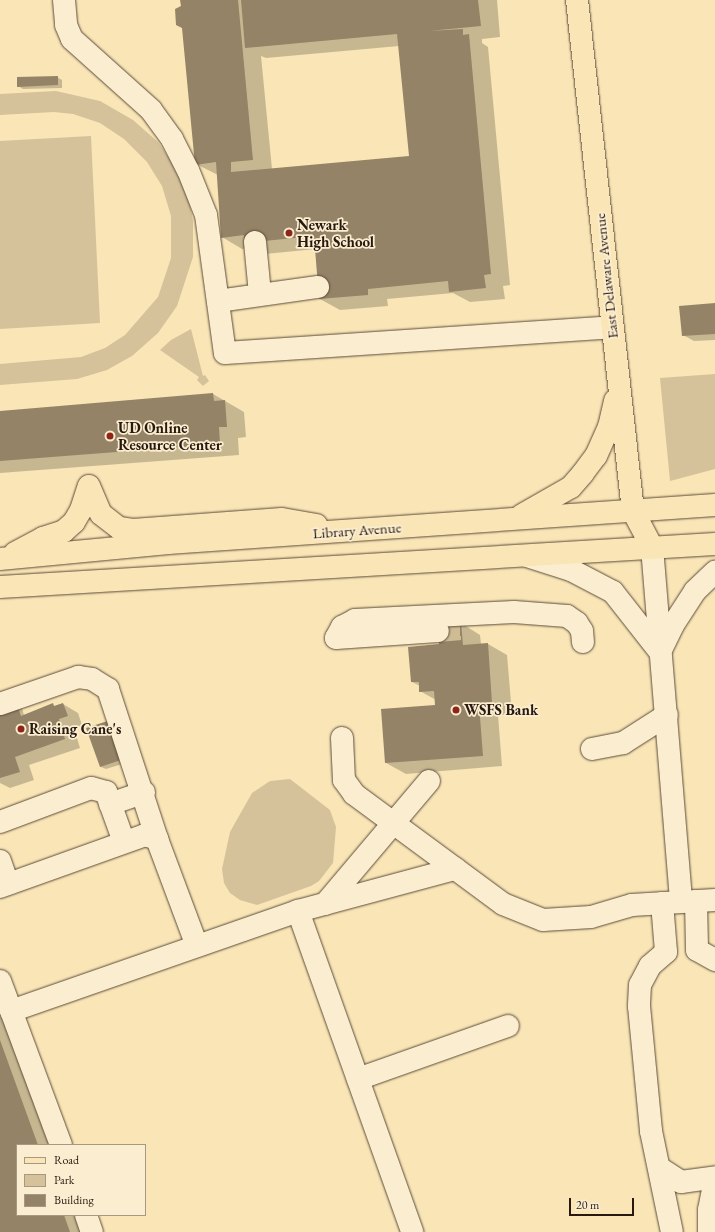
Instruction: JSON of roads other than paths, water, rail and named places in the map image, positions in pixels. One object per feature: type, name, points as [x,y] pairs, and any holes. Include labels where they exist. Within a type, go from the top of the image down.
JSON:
[{"type":"main road","name":"East Delaware Avenue","points":[[577,0],[618,387],[633,511],[652,547]]},
{"type":"main road","points":[[512,520],[571,487],[583,473],[596,456],[609,427],[618,387]]},
{"type":"main road","points":[[3,558],[43,538],[64,531],[74,522],[82,510],[89,486],[101,514],[120,528],[133,530],[282,519],[347,531]]},
{"type":"main road","name":"Library Avenue","points":[[3,558],[168,543],[715,505]]},
{"type":"main road","points":[[0,587],[715,544]]},
{"type":"lane","points":[[64,0],[66,24],[72,39],[151,110],[178,151],[206,214],[225,353],[612,327]]},
{"type":"lane","points":[[255,242],[260,294]]},
{"type":"lane","points":[[218,301],[318,287]]},
{"type":"lane","points":[[652,547],[660,652],[689,902],[706,955],[666,952]]},
{"type":"lane","points":[[524,555],[571,570],[613,592],[660,652]]},
{"type":"lane","points":[[660,652],[673,625],[695,591],[715,572]]},
{"type":"lane","points":[[438,631],[336,638],[342,627],[355,620],[514,612],[567,616],[577,623],[582,631],[584,642]]},
{"type":"lane","points":[[461,629],[514,626]]},
{"type":"lane","points":[[0,704],[78,677],[92,679],[108,690],[144,792],[157,839],[197,946]]},
{"type":"lane","points":[[592,749],[623,743],[667,715]]},
{"type":"lane","points":[[342,738],[344,780],[354,794],[392,824],[503,904],[543,920],[591,917],[632,905],[689,902]]},
{"type":"lane","points":[[325,904],[429,781]]},
{"type":"lane","points":[[0,822],[90,788],[106,792],[124,842]]},
{"type":"lane","points":[[110,804],[144,792]]},
{"type":"lane","points":[[0,861],[4,886],[145,835],[157,839]]},
{"type":"lane","points":[[11,1011],[298,911],[454,869]]},
{"type":"lane","points":[[672,1232],[661,1169],[651,1132],[639,1006],[640,985],[650,966],[666,952],[689,902]]},
{"type":"lane","points":[[298,911],[412,1232]]},
{"type":"lane","points":[[0,980],[61,1144]]},
{"type":"lane","points":[[358,1079],[508,1026]]},
{"type":"lane","points":[[661,1169],[681,1182],[715,1178],[709,1210],[709,1232]]},
{"type":"lane","points":[[86,1216],[92,1232]]},
{"type":"tunnel","points":[[438,631],[461,629]]},
{"type":"place","name":"Newark High School","points":[[289,233]]},
{"type":"place","name":"UD Online Resource Center","points":[[110,436]]},
{"type":"place","name":"WSFS Bank","points":[[456,710]]},
{"type":"place","name":"Raising Cane's","points":[[21,729]]}]
